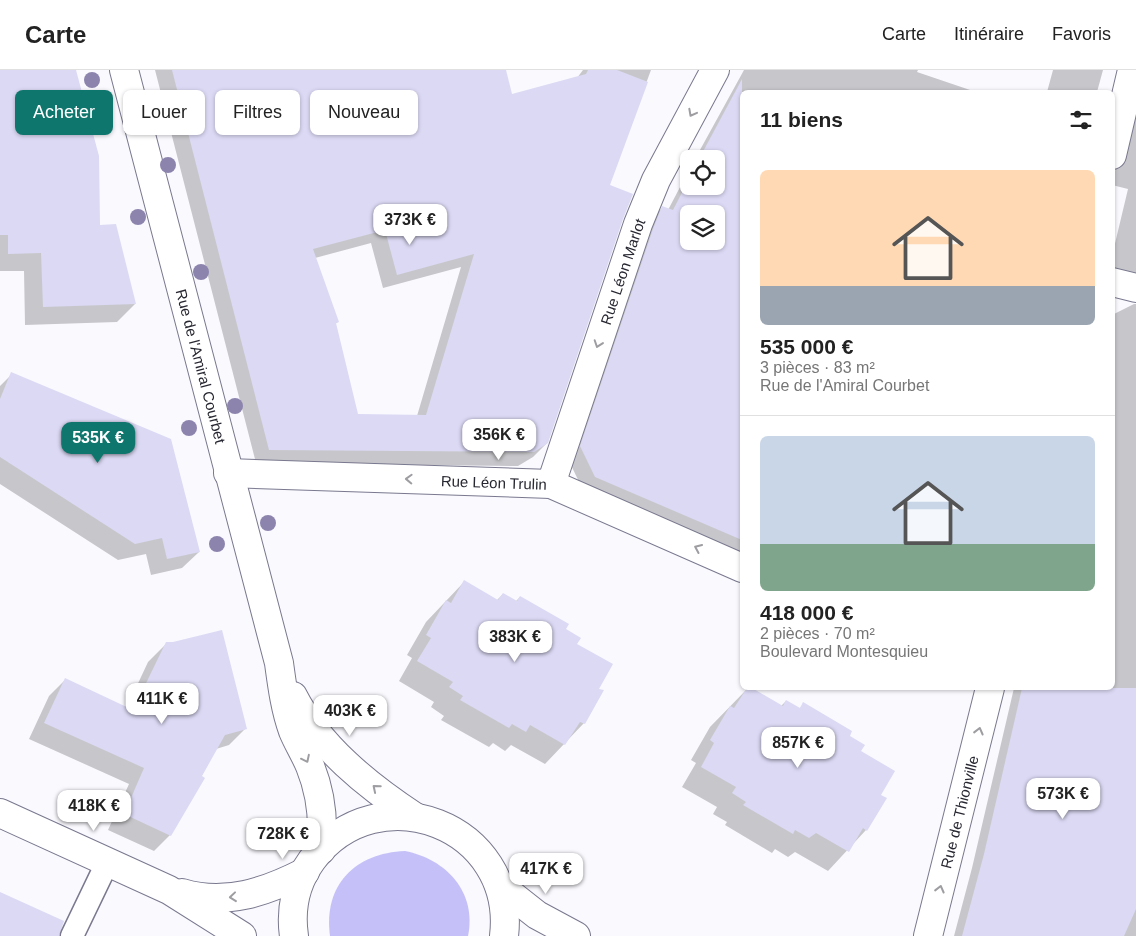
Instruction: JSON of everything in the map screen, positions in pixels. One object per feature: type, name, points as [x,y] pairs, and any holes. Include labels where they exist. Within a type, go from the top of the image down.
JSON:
[{"type":"street","name":"Rue de l'Amiral Courbet","points":[[124,70],[278,663],[293,729],[318,789],[323,835],[321,850]]},
{"type":"street","name":"Rue Léon Marlot","points":[[551,484],[638,224],[656,180],[715,70]]},
{"type":"street","points":[[1115,142],[1132,70]]},
{"type":"street","points":[[1115,283],[1136,288]]},
{"type":"street","name":"Rue Léon Trulin","points":[[228,473],[551,484],[740,567]]},
{"type":"street","name":"Rue de l'Amiral Courbet","points":[[278,663],[296,702],[316,732],[375,788],[415,817]]},
{"type":"street","name":"Rue de Thionville","points":[[928,936],[990,690]]},
{"type":"street","points":[[0,813],[168,890],[242,936]]},
{"type":"street","points":[[294,936],[292,920],[295,899],[305,872],[321,850],[341,833],[364,821],[389,816],[415,817],[439,824],[461,836],[475,848],[487,862],[499,885],[504,909],[504,936]]},
{"type":"street","points":[[168,890],[205,898],[233,897],[264,890],[305,872]]},
{"type":"street","points":[[499,885],[537,915],[576,936]]},
{"type":"lane","points":[[72,936],[108,861]]},
{"type":"shaded area","points":[[405,851],[433,861],[455,880],[463,892],[468,905],[470,920],[468,936],[330,936],[329,918],[332,901],[337,887],[346,875],[357,865],[371,858],[387,853]]},
{"type":"building","points":[[0,70],[76,70],[81,90],[15,90],[15,135],[93,135],[99,156],[100,225],[116,224],[136,304],[43,307],[41,253],[8,254],[8,235],[0,235]]},
{"type":"building","points":[[172,70],[506,70],[512,94],[586,74],[588,70],[617,70],[648,82],[610,185],[633,194],[548,443],[534,452],[269,450],[189,135],[205,135],[205,90],[177,90]],"holes":[[[385,230],[397,275],[474,254],[426,415],[358,414],[336,323],[339,322],[313,249]]]},
{"type":"building","points":[[742,79],[742,90],[740,90],[740,539],[595,477],[580,446],[662,206],[673,210],[681,195],[725,195],[725,150],[704,150]]},
{"type":"building","points":[[11,372],[171,439],[200,552],[167,559],[162,538],[135,544],[0,457],[0,399]]},
{"type":"building","points":[[464,580],[498,600],[503,593],[517,601],[520,596],[569,624],[566,629],[581,638],[577,644],[613,664],[599,689],[604,690],[585,724],[580,722],[565,745],[530,725],[526,732],[512,724],[509,728],[460,700],[463,696],[449,687],[453,682],[417,661],[431,638],[426,635],[446,600],[451,603]]},
{"type":"building","points":[[222,630],[247,729],[225,735],[202,776],[205,778],[171,836],[124,814],[144,768],[44,723],[65,678],[133,710],[166,642]]},
{"type":"building","points":[[1115,688],[1136,688],[1136,909],[1124,936],[962,936],[984,854],[1022,690],[1115,690]]},
{"type":"building","points":[[746,690],[755,690],[783,706],[786,700],[800,708],[803,702],[852,731],[850,736],[865,745],[861,751],[895,771],[881,795],[887,798],[867,831],[863,828],[849,852],[816,833],[809,838],[795,830],[793,834],[743,805],[746,802],[732,793],[736,787],[701,767],[714,743],[710,740],[730,706],[734,708]]},
{"type":"building","points":[[0,892],[64,921],[59,936],[0,936]]}]
